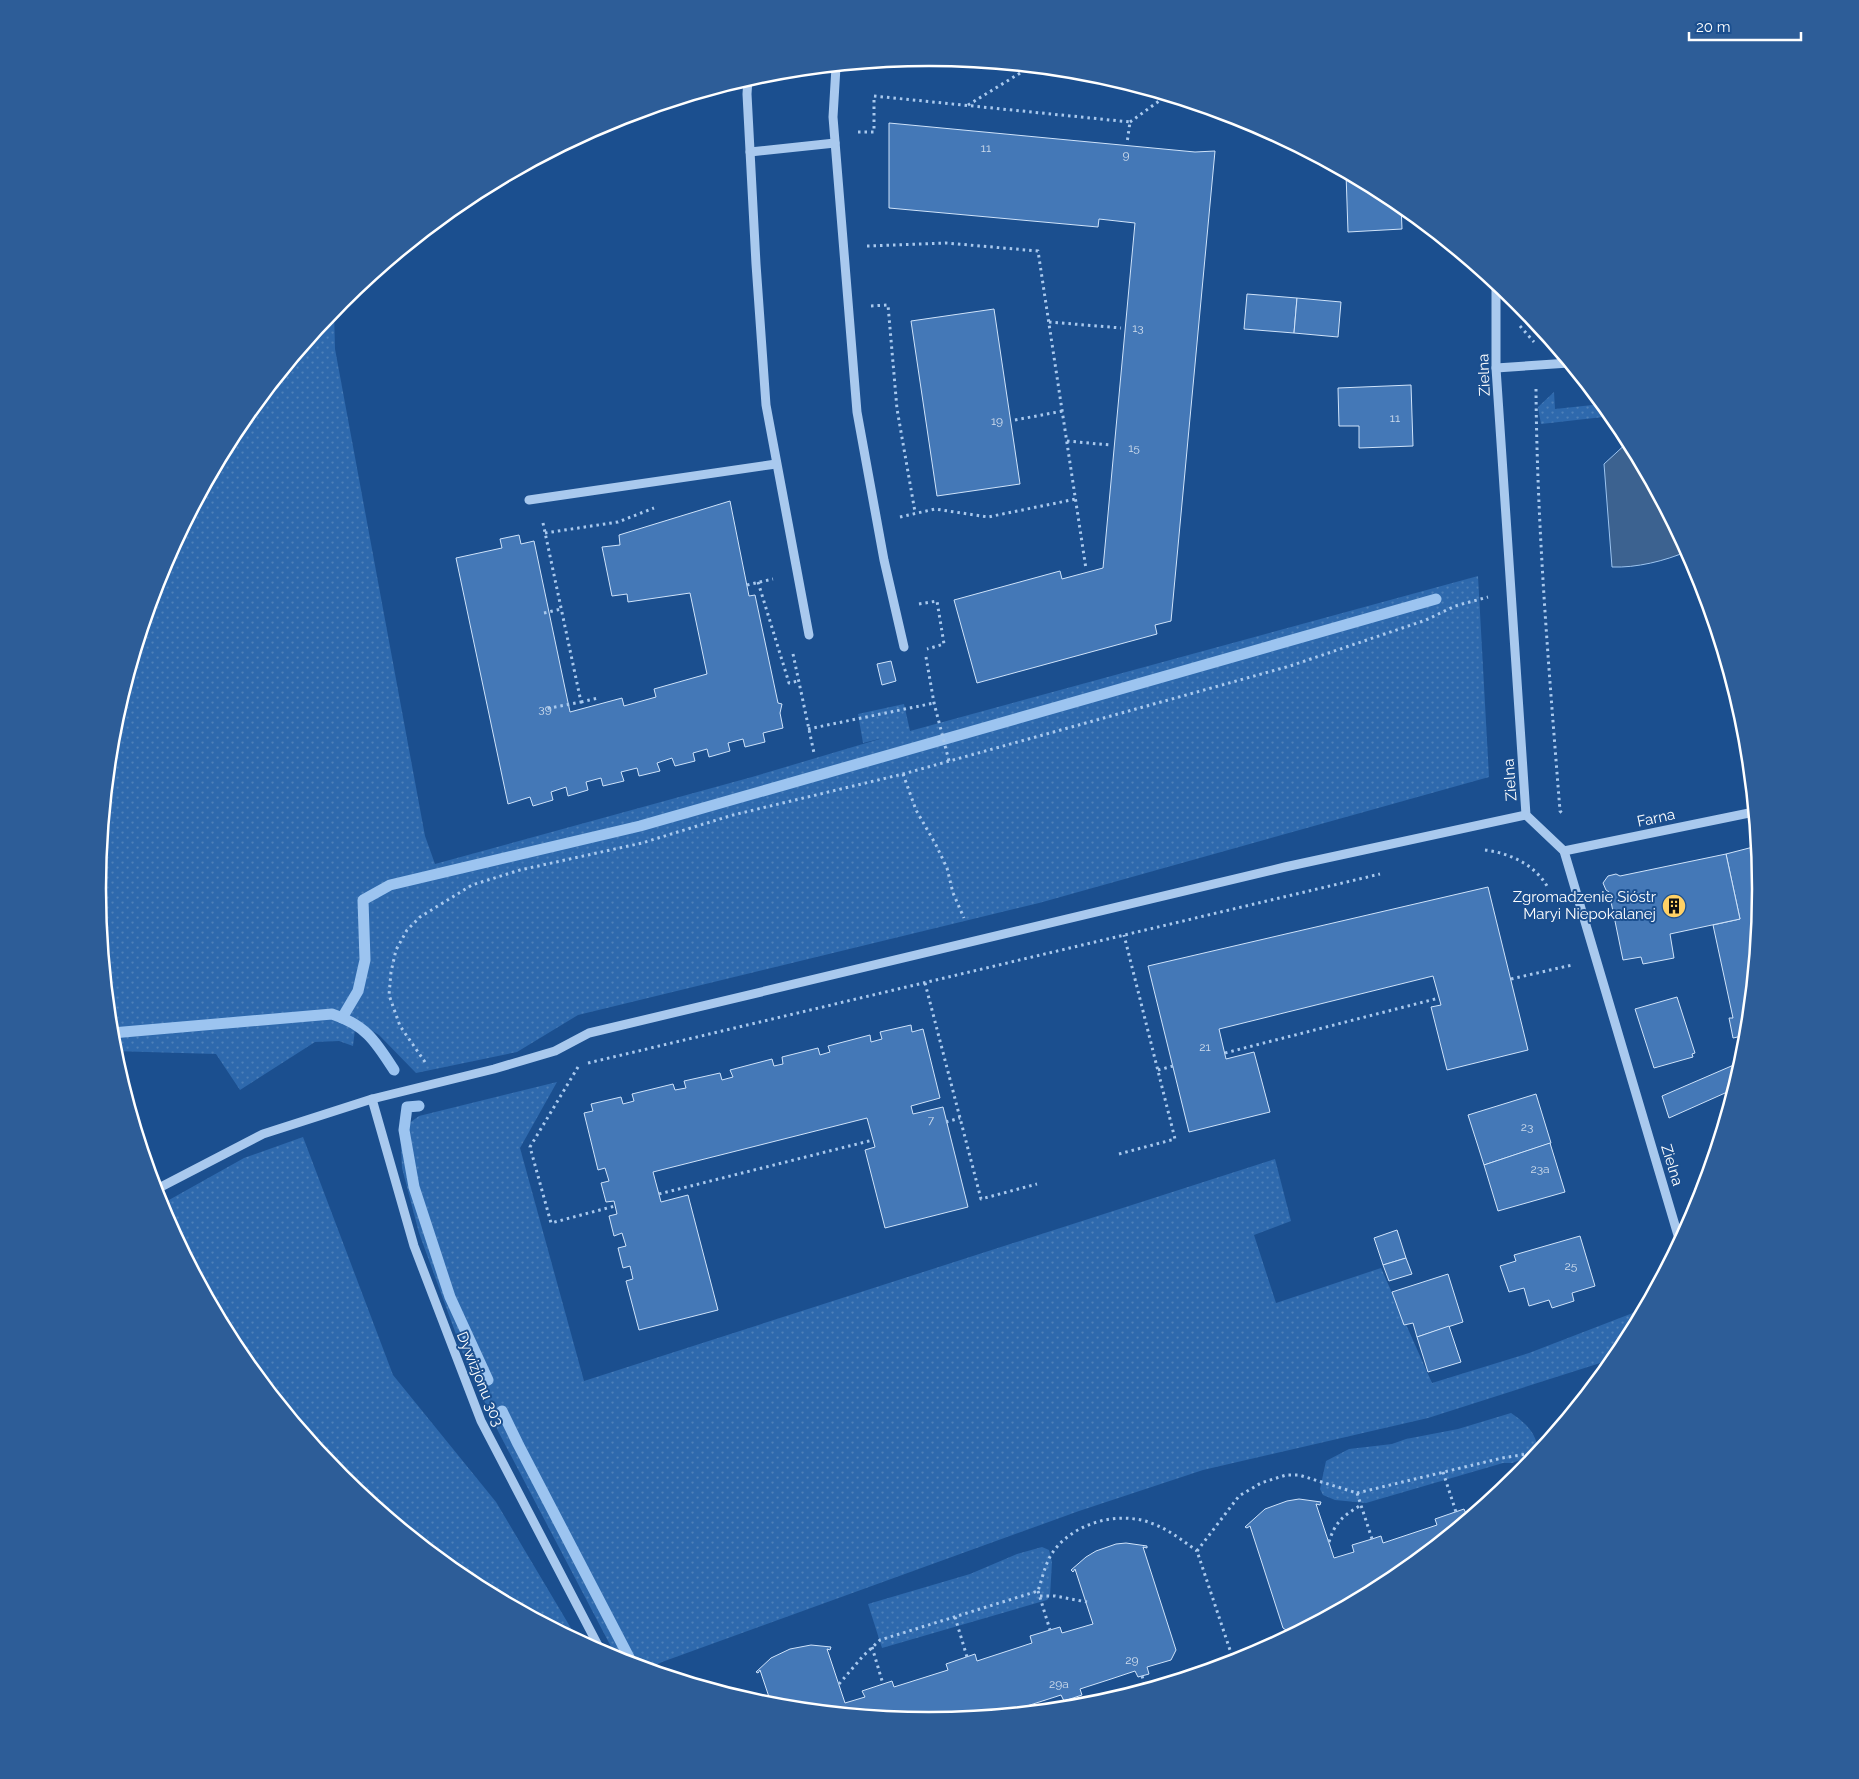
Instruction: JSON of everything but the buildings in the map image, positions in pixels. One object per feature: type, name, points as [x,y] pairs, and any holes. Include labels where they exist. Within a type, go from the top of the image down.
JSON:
[{"type":"street","points":[[836,72],[833,117],[857,412],[884,560],[904,647]]},
{"type":"street","points":[[747,87],[766,405],[809,635]]},
{"type":"street","points":[[750,152],[835,143]]},
{"type":"street","name":"Zielna","points":[[1496,293],[1496,368],[1526,815],[1564,851],[1677,1233]]},
{"type":"street","points":[[1496,368],[1563,364]]},
{"type":"street","points":[[529,500],[776,464]]},
{"type":"street","name":"Farna","points":[[1564,851],[1749,813]]},
{"type":"street","points":[[162,1186],[263,1134],[372,1099],[440,1083],[555,1051],[589,1033],[1285,867],[1526,815]]},
{"type":"street","name":"Dywizjonu 303","points":[[372,1099],[414,1246],[481,1422],[596,1642]]},
{"type":"path","points":[[968,105],[1022,72]]},
{"type":"path","points":[[874,96],[1130,122],[1161,100]]},
{"type":"path","points":[[1127,143],[1130,122]]},
{"type":"path","points":[[864,254],[864,246],[946,242],[1038,251],[1086,569]]},
{"type":"path","points":[[868,306],[888,306],[897,409],[915,512]]},
{"type":"path","points":[[1049,322],[1121,328]]},
{"type":"path","points":[[1517,323],[1536,343],[1536,452],[1549,671],[1560,811],[1566,818]]},
{"type":"path","points":[[1015,420],[1063,411]]},
{"type":"path","points":[[1067,441],[1110,445]]},
{"type":"path","points":[[900,526],[898,517],[915,512],[935,509],[988,517],[1076,499]]},
{"type":"path","points":[[581,702],[545,530],[618,522],[661,506]]},
{"type":"path","points":[[747,584],[777,579]]},
{"type":"path","points":[[758,582],[789,683],[798,681]]},
{"type":"path","points":[[440,1083],[400,1026],[389,995],[391,972],[396,950],[407,930],[420,917],[472,886],[520,870],[642,843],[733,815],[903,774],[1290,666],[1385,635],[1472,600],[1493,596],[1511,596]]},
{"type":"path","points":[[917,597],[919,605],[937,601],[944,644],[924,649],[934,703],[949,761]]},
{"type":"path","points":[[544,613],[562,609]]},
{"type":"path","points":[[546,709],[598,698]]},
{"type":"path","points":[[808,730],[934,703]]},
{"type":"path","points":[[903,774],[916,810],[936,845],[946,868],[953,893],[975,941]]},
{"type":"path","points":[[1483,849],[1503,852],[1528,865],[1546,883],[1548,890]]},
{"type":"path","points":[[615,1206],[551,1224],[530,1147],[579,1065],[1386,872]]},
{"type":"path","points":[[1119,1154],[1175,1139],[1124,935]]},
{"type":"path","points":[[1570,956],[1572,965]]},
{"type":"path","points":[[1511,979],[1596,958]]},
{"type":"path","points":[[925,983],[982,1199],[1037,1184]]},
{"type":"path","points":[[1225,1053],[1439,998]]},
{"type":"path","points":[[1158,1070],[1173,1066]]},
{"type":"path","points":[[946,1122],[960,1118]]},
{"type":"path","points":[[659,1194],[873,1140]]},
{"type":"path","points":[[1197,1551],[1239,1496],[1261,1483],[1286,1475],[1299,1475],[1357,1493],[1530,1452]]},
{"type":"path","points":[[1443,1472],[1456,1512]]},
{"type":"path","points":[[1357,1493],[1372,1539]]},
{"type":"path","points":[[1329,1542],[1339,1520],[1361,1505]]},
{"type":"path","points":[[1050,1630],[1038,1591],[1050,1556],[1073,1532],[1095,1522],[1133,1519],[1149,1522],[1167,1530],[1197,1551],[1232,1655]]},
{"type":"path","points":[[838,1684],[880,1640],[1038,1591]]},
{"type":"path","points":[[1040,1596],[1055,1596],[1086,1602]]},
{"type":"path","points":[[955,1617],[967,1657]]},
{"type":"path","points":[[872,1647],[883,1684]]},
{"type":"path","points":[[1142,1676],[1145,1684]]},
{"type":"shaded area","points":[[334,321],[335,349],[425,836],[435,864],[752,777],[883,738],[863,743],[858,714],[904,704],[910,731],[1478,576],[1489,777],[1039,903],[578,1015],[517,1052],[416,1073],[379,1035],[356,1021],[353,1046],[339,1041],[315,1042],[240,1090],[216,1054],[122,1051],[113,997],[106,890],[113,782],[134,676],[169,574],[191,525],[245,432],[276,388]]},
{"type":"shaded area","points":[[1554,392],[1555,409],[1595,405],[1603,417],[1541,424],[1538,407]]},
{"type":"shaded area","points":[[1623,447],[1668,525],[1681,554],[1650,563],[1612,567],[1604,464]]},
{"type":"shaded area","points":[[557,1082],[520,1148],[584,1381],[1275,1159],[1291,1221],[1254,1235],[1276,1303],[1381,1268],[1432,1383],[1529,1353],[1635,1312],[1603,1362],[1428,1418],[1203,1470],[1079,1511],[655,1665],[612,1649],[498,1431],[465,1359],[419,1233],[402,1168],[400,1130],[419,1116]]},
{"type":"shaded area","points":[[303,1137],[393,1375],[496,1502],[573,1632],[518,1602],[472,1574],[428,1543],[387,1508],[347,1472],[311,1432],[276,1391],[245,1347],[191,1254],[167,1201],[244,1158]]},
{"type":"shaded area","points":[[1511,1413],[1526,1425],[1534,1435],[1537,1445],[1524,1459],[1512,1463],[1503,1463],[1366,1503],[1335,1500],[1323,1495],[1320,1489],[1326,1461],[1349,1449],[1392,1444],[1406,1439],[1458,1429]]},
{"type":"shaded area","points":[[1042,1547],[1049,1550],[1052,1562],[1050,1596],[1047,1600],[882,1648],[868,1604],[970,1574],[1017,1554]]},
{"type":"waterway","points":[[342,1018],[358,991],[365,960],[363,900],[390,885],[640,826],[1436,599]]},
{"type":"waterway","points":[[119,1032],[332,1014],[344,1018],[362,1029],[382,1051],[394,1070]]},
{"type":"waterway","points":[[419,1106],[407,1107],[404,1130],[414,1187],[450,1297],[488,1380]]},
{"type":"waterway","points":[[502,1411],[628,1655]]},
{"type":"place","name":"Zgromadzenie Sióstr Maryi Niepokalanej","points":[[1674,906]]}]
